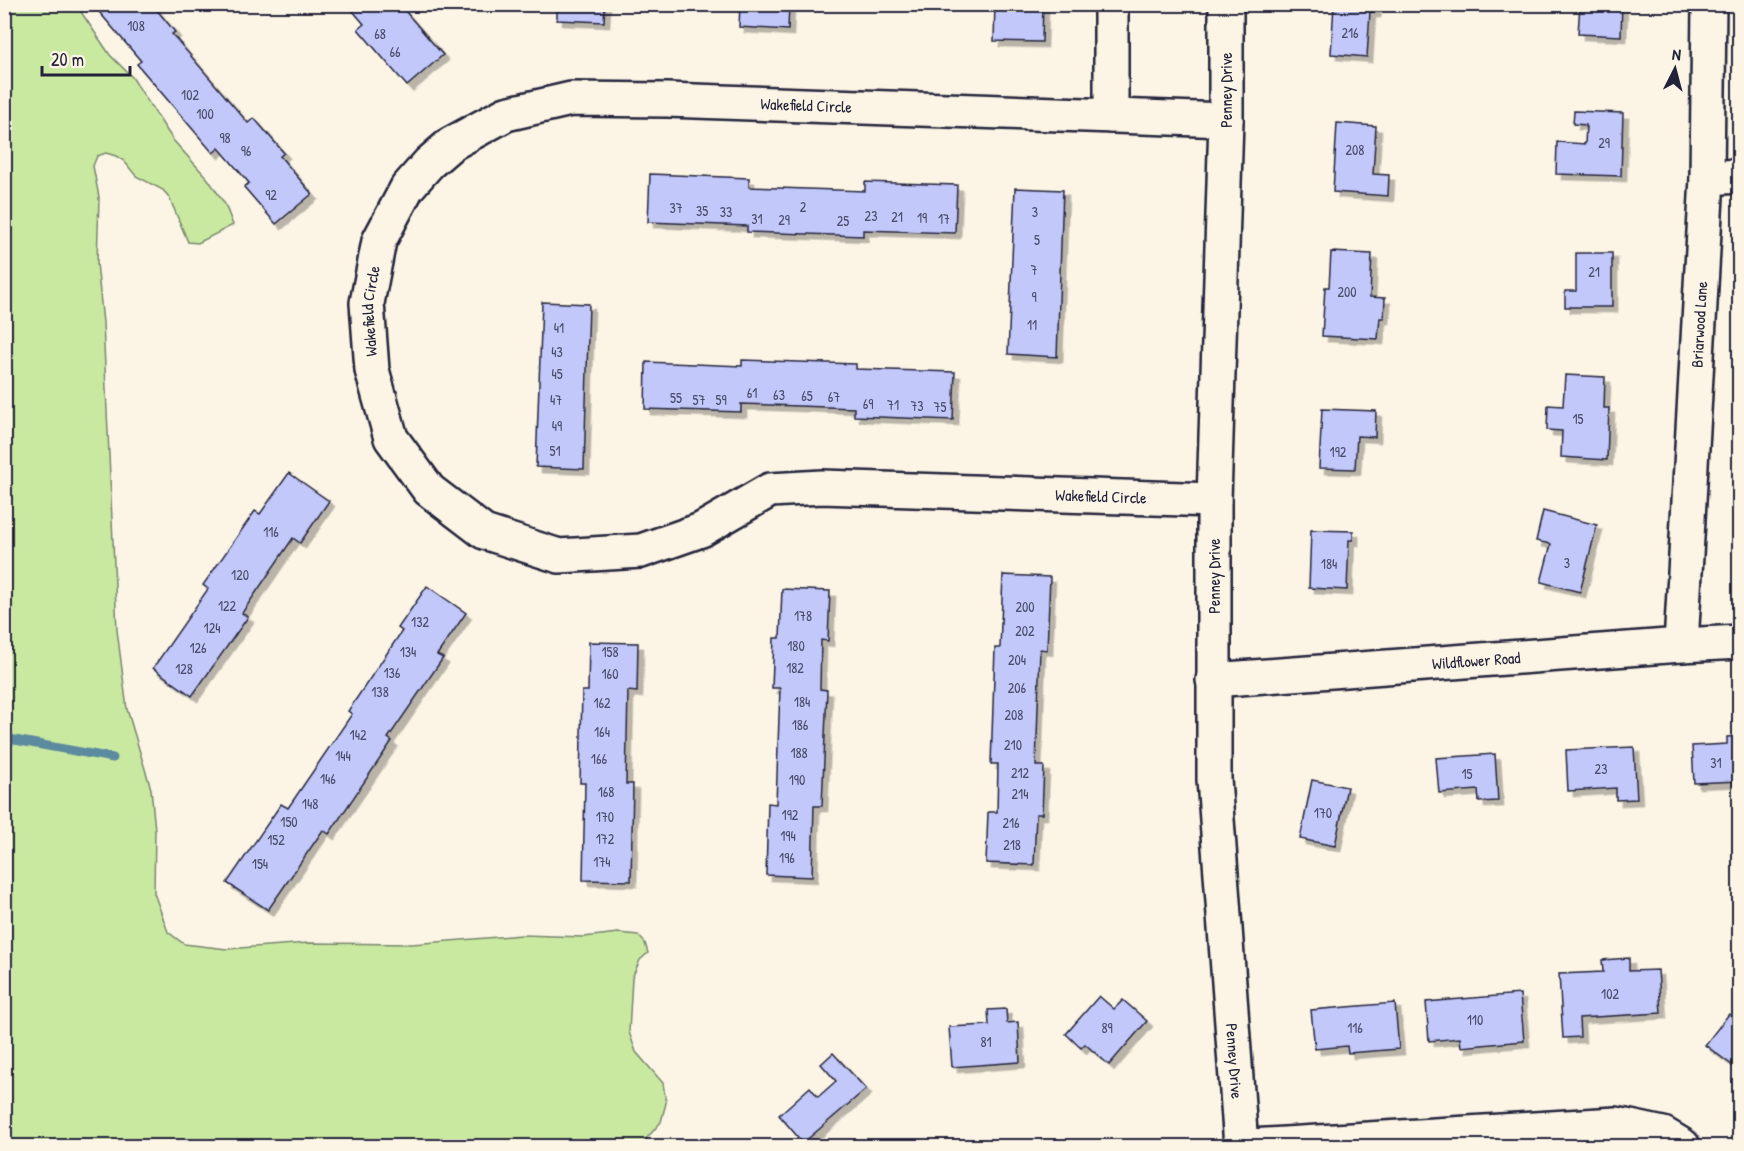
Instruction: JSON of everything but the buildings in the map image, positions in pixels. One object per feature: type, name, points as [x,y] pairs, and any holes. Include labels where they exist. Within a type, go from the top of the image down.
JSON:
[{"type":"street","points":[[1111,4],[1111,116]]},
{"type":"street","name":"Penney Drive","points":[[1226,4],[1226,120],[1214,500],[1214,779],[1241,1146]]},
{"type":"street","name":"Briarwood Lane","points":[[1682,645],[1707,178],[1709,4]]},
{"type":"street","name":"Wakefield Circle","points":[[1214,500],[822,487],[770,490],[701,530],[641,551],[560,556],[484,532],[429,490],[391,438],[372,370],[367,303],[379,241],[407,188],[429,163],[451,144],[506,114],[571,99],[690,101],[1226,120]]},
{"type":"street","points":[[1707,178],[1740,176]]},
{"type":"street","name":"Wildflower Road","points":[[1213,680],[1740,642]]},
{"type":"street","points":[[1250,1146],[1616,1124],[1664,1134],[1683,1146]]},
{"type":"green space","points":[[5,4],[81,5],[81,12],[110,55],[132,77],[173,140],[208,179],[225,204],[233,225],[198,243],[188,242],[169,197],[163,190],[136,176],[124,161],[116,156],[106,153],[97,156],[93,166],[99,197],[97,263],[103,323],[117,630],[127,709],[151,789],[155,830],[154,893],[168,932],[184,944],[227,949],[309,943],[412,944],[522,935],[584,937],[618,933],[638,935],[645,943],[648,953],[640,960],[632,978],[629,1032],[636,1052],[663,1083],[666,1103],[661,1122],[640,1146],[5,1146]]},
{"type":"waterway","points":[[4,738],[113,758]]}]
